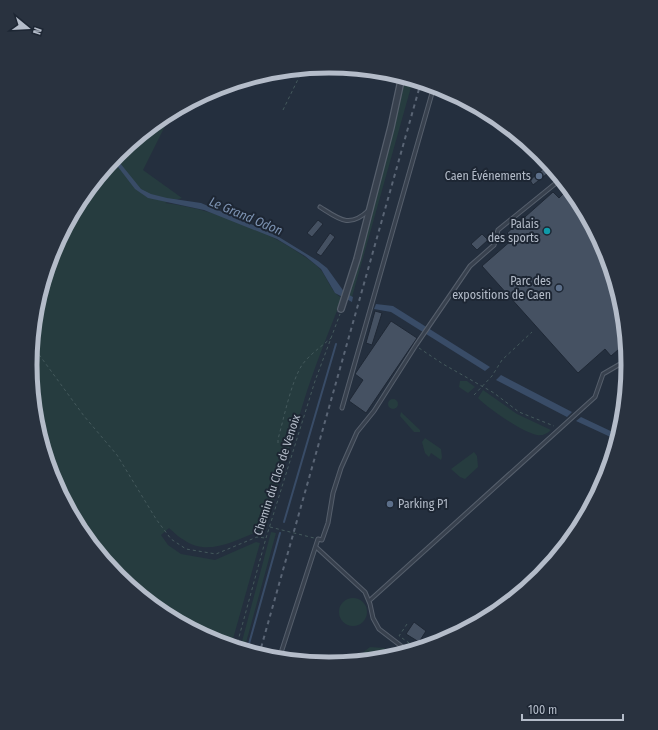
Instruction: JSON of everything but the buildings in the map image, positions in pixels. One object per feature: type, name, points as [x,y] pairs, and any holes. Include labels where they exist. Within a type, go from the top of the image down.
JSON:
[{"type":"street","points":[[341,309],[370,208],[397,105],[401,82]]},
{"type":"lane","points":[[342,408],[432,92]]},
{"type":"lane","points":[[281,653],[318,539],[322,540],[328,523],[333,493],[340,468],[357,432],[374,411],[416,345],[470,266],[494,245],[498,230],[557,182]]},
{"type":"lane","points":[[320,207],[343,221],[350,221],[362,216],[370,208]]},
{"type":"lane","points":[[369,601],[576,415],[595,397],[603,374],[621,364]]},
{"type":"lane","points":[[316,547],[365,592],[373,618],[379,629],[403,647]]},
{"type":"path","points":[[283,110],[300,75]]},
{"type":"path","name":"Chemin du Clos de Venoix","points":[[237,643],[269,526],[315,381],[341,309]]},
{"type":"path","points":[[474,395],[492,376],[502,360],[532,332]]},
{"type":"path","points":[[278,443],[291,393],[301,366],[312,353],[332,337]]},
{"type":"path","points":[[416,345],[443,364],[483,386],[519,412],[560,429]]},
{"type":"path","points":[[38,353],[84,416],[117,455],[156,519],[171,539],[186,549],[216,554],[257,537],[266,538]]},
{"type":"path","points":[[269,526],[318,539]]},
{"type":"path","points":[[407,624],[399,636],[412,645]]},
{"type":"green space","points":[[404,83],[412,85],[352,297],[348,296],[372,213]]},
{"type":"green space","points":[[167,122],[143,170],[182,198],[165,203],[184,206],[224,217],[264,233],[283,243],[316,265],[323,273],[334,291],[342,298],[311,379],[264,529],[224,545],[214,547],[193,545],[169,528],[161,535],[168,545],[181,554],[215,560],[256,542],[260,543],[232,641],[200,627],[167,608],[136,585],[109,558],[97,543],[76,511],[59,477],[47,441],[39,403],[37,365],[39,327],[52,271],[76,219],[97,187],[109,172],[136,145]]},
{"type":"green space","points":[[460,381],[467,381],[475,387],[468,393],[459,387]]},
{"type":"green space","points":[[483,390],[517,414],[551,430],[548,433],[537,435],[523,430],[498,414],[478,398]]},
{"type":"green space","points":[[391,399],[395,399],[397,400],[397,408],[391,409],[388,406],[388,402]]},
{"type":"green space","points":[[401,412],[420,430],[420,432],[414,432],[400,416]]},
{"type":"green space","points":[[425,438],[441,449],[441,460],[431,453],[429,457],[425,453],[422,442]]},
{"type":"green space","points":[[474,452],[477,456],[478,467],[465,479],[460,477],[451,469]]},
{"type":"green space","points":[[271,532],[276,533],[245,645],[241,644]]},
{"type":"green space","points":[[353,598],[363,602],[367,612],[363,622],[353,626],[343,622],[339,612],[343,602]]},
{"type":"green space","points":[[370,647],[384,648],[388,651],[367,655],[361,655]]},
{"type":"water","points":[[120,162],[141,189],[151,194],[201,203],[274,234],[327,268],[345,293],[353,297],[352,302],[335,293],[321,269],[305,256],[277,239],[204,210],[148,198],[135,189],[117,165]]},
{"type":"water","points":[[376,304],[393,306],[490,367],[485,371],[391,312],[374,309]]},
{"type":"water","points":[[501,375],[572,412],[567,417],[496,380]]},
{"type":"water","points":[[581,417],[613,432],[612,438],[576,421]]},
{"type":"waterway","points":[[284,522],[336,344]]},
{"type":"waterway","points":[[248,646],[280,533]]},
{"type":"railway","points":[[261,649],[420,87]]},
{"type":"place","name":"Caen Événements","points":[[539,176]]},
{"type":"place","name":"Palais des sports","points":[[547,231]]},
{"type":"place","name":"Parc des expositions de Caen","points":[[559,288]]},
{"type":"place","name":"Parking P1","points":[[390,504]]},
{"type":"water label","name":"Le Grand Odon","points":[[246,216]]}]
